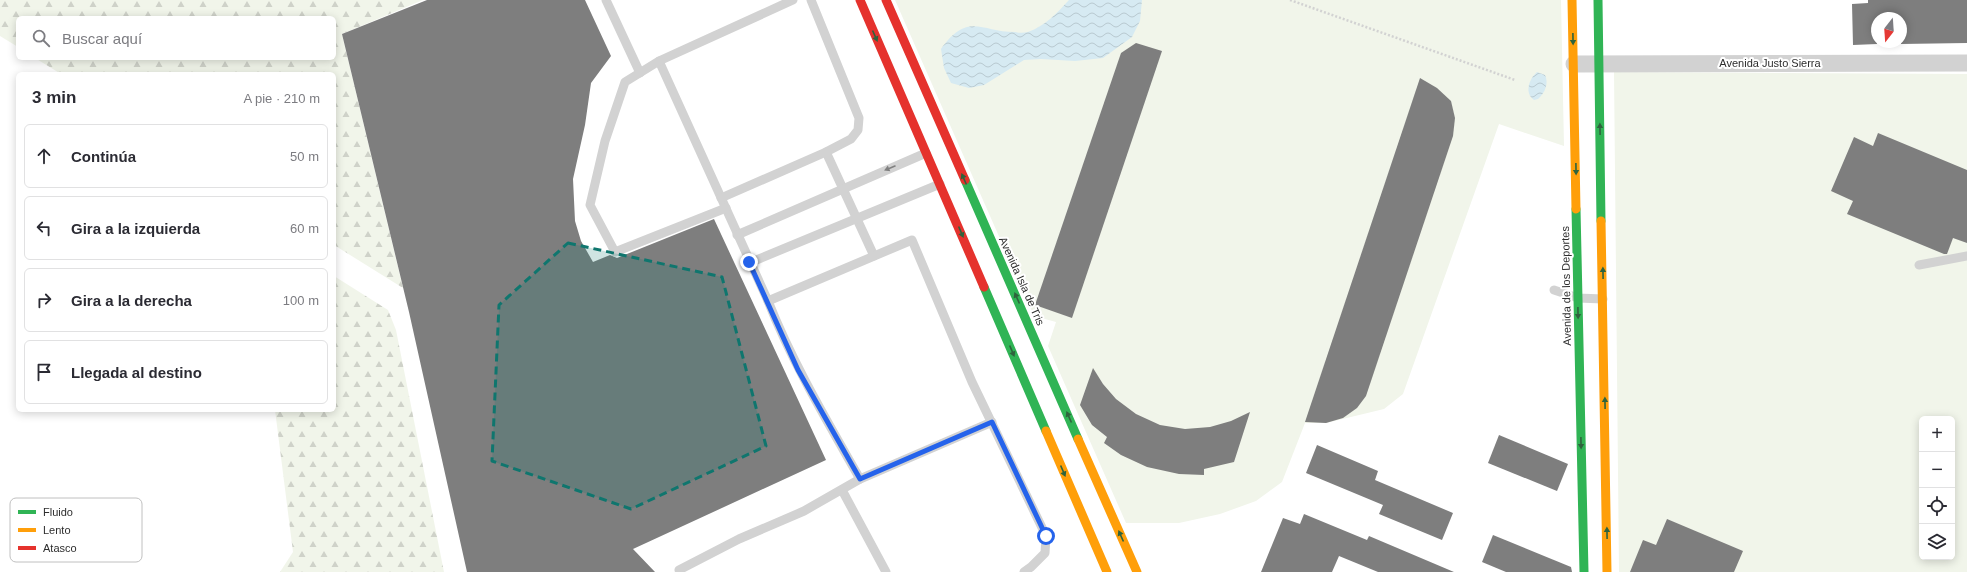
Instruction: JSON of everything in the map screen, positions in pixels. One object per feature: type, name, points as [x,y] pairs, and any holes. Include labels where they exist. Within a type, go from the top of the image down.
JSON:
[{"type":"main road","points":[[860,0],[1107,572]]},
{"type":"main road","name":"Avenida Isla de Tris","points":[[886,0],[1137,572]]},
{"type":"main road","name":"Avenida de los Deportes","points":[[1572,0],[1584,572]]},
{"type":"main road","points":[[1598,0],[1607,572]]},
{"type":"street","name":"Avenida Justo Sierra","points":[[1574,64],[1967,63]]},
{"type":"lane","points":[[606,0],[640,73]]},
{"type":"lane","points":[[726,208],[615,252],[590,205],[605,141],[624,82],[659,61],[793,0]]},
{"type":"lane","points":[[721,198],[826,152],[851,139],[858,130],[859,118],[812,0]]},
{"type":"lane","points":[[659,61],[798,370],[860,479]]},
{"type":"lane","points":[[826,152],[874,256]]},
{"type":"lane","points":[[737,235],[926,153]]},
{"type":"lane","points":[[749,262],[940,184]]},
{"type":"lane","points":[[768,301],[912,240],[972,382],[1046,536],[1045,553],[1024,572]]},
{"type":"lane","points":[[1919,265],[1967,256]]},
{"type":"lane","points":[[1554,290],[1578,298],[1603,299]]},
{"type":"lane","points":[[680,572],[679,570],[739,539],[804,511],[860,479],[992,422]]},
{"type":"lane","points":[[842,490],[886,572]]},
{"type":"path","points":[[1290,0],[1515,80]]},
{"type":"highlighted area","points":[[568,243],[722,277],[766,446],[631,509],[492,461],[499,305]]},
{"type":"green space","points":[[0,0],[423,0],[342,34],[403,288],[336,246],[336,72],[58,72],[38,60],[336,60],[336,16],[16,16],[16,46],[0,36]]},
{"type":"green space","points":[[895,0],[1561,0],[1564,146],[1499,124],[1403,394],[1384,409],[1326,423],[1305,423],[1282,482],[1256,501],[1220,514],[1179,523],[1126,523],[1048,346],[1056,322],[1034,316]]},
{"type":"green space","points":[[1614,72],[1967,74],[1967,572],[1619,572]]},
{"type":"green space","points":[[336,277],[388,310],[396,330],[444,572],[280,572],[293,552],[275,412],[336,412]]},
{"type":"water","points":[[1069,0],[1142,0],[1140,21],[1132,37],[1103,58],[1075,61],[1041,59],[1024,60],[984,85],[969,88],[951,83],[944,68],[941,49],[959,30],[975,26],[1020,33],[1028,32],[1045,23]]},
{"type":"water","points":[[1537,72],[1545,75],[1547,81],[1544,91],[1540,97],[1534,100],[1529,94],[1528,90],[1532,78]]},
{"type":"building","points":[[427,0],[585,0],[611,56],[591,83],[585,125],[573,179],[575,221],[581,241],[593,262],[610,255],[617,258],[714,219],[826,460],[633,549],[655,572],[467,572],[409,312],[342,34]]},
{"type":"building","points":[[1868,0],[1967,0],[1967,43],[1907,44],[1907,12],[1871,12],[1871,44],[1853,45],[1852,4],[1868,3]]},
{"type":"building","points":[[1136,43],[1162,51],[1072,318],[1035,305],[1121,53]]},
{"type":"building","points":[[1420,78],[1437,88],[1451,101],[1455,118],[1453,136],[1366,396],[1357,408],[1343,418],[1326,423],[1305,422]]},
{"type":"building","points":[[1878,133],[1967,170],[1967,243],[1953,238],[1947,254],[1944,254],[1847,214],[1853,201],[1831,191],[1854,137],[1873,146]]},
{"type":"building","points":[[1093,368],[1103,384],[1116,399],[1136,414],[1160,425],[1185,429],[1210,427],[1231,421],[1250,412],[1234,462],[1204,469],[1204,475],[1179,474],[1147,467],[1121,455],[1104,443],[1107,437],[1092,425],[1080,405]]},
{"type":"building","points":[[1499,435],[1568,464],[1557,491],[1488,463]]},
{"type":"building","points":[[1317,445],[1378,471],[1375,480],[1453,513],[1442,540],[1379,514],[1383,505],[1306,473]]},
{"type":"building","points":[[1304,514],[1367,540],[1369,536],[1454,572],[1378,572],[1339,556],[1332,572],[1261,572],[1283,518],[1300,524]]},
{"type":"building","points":[[1667,519],[1743,551],[1734,572],[1630,572],[1643,540],[1656,545]]},
{"type":"building","points":[[1493,535],[1571,567],[1572,572],[1506,572],[1482,562]]},
{"type":"traffic: fast","points":[[1598,0],[1601,221]]},
{"type":"traffic: fast","points":[[965,180],[1078,439]]},
{"type":"traffic: fast","points":[[1576,209],[1584,572]]},
{"type":"traffic: fast","points":[[984,287],[1046,431]]},
{"type":"traffic: slow","points":[[1572,0],[1576,209]]},
{"type":"traffic: slow","points":[[1601,221],[1607,572]]},
{"type":"traffic: slow","points":[[1046,431],[1107,572]]},
{"type":"traffic: slow","points":[[1078,439],[1137,572]]},
{"type":"traffic: jam","points":[[860,0],[984,287]]},
{"type":"traffic: jam","points":[[886,0],[965,180]]},
{"type":"route","points":[[749,262],[798,370],[860,479],[992,422],[1046,536]]}]
